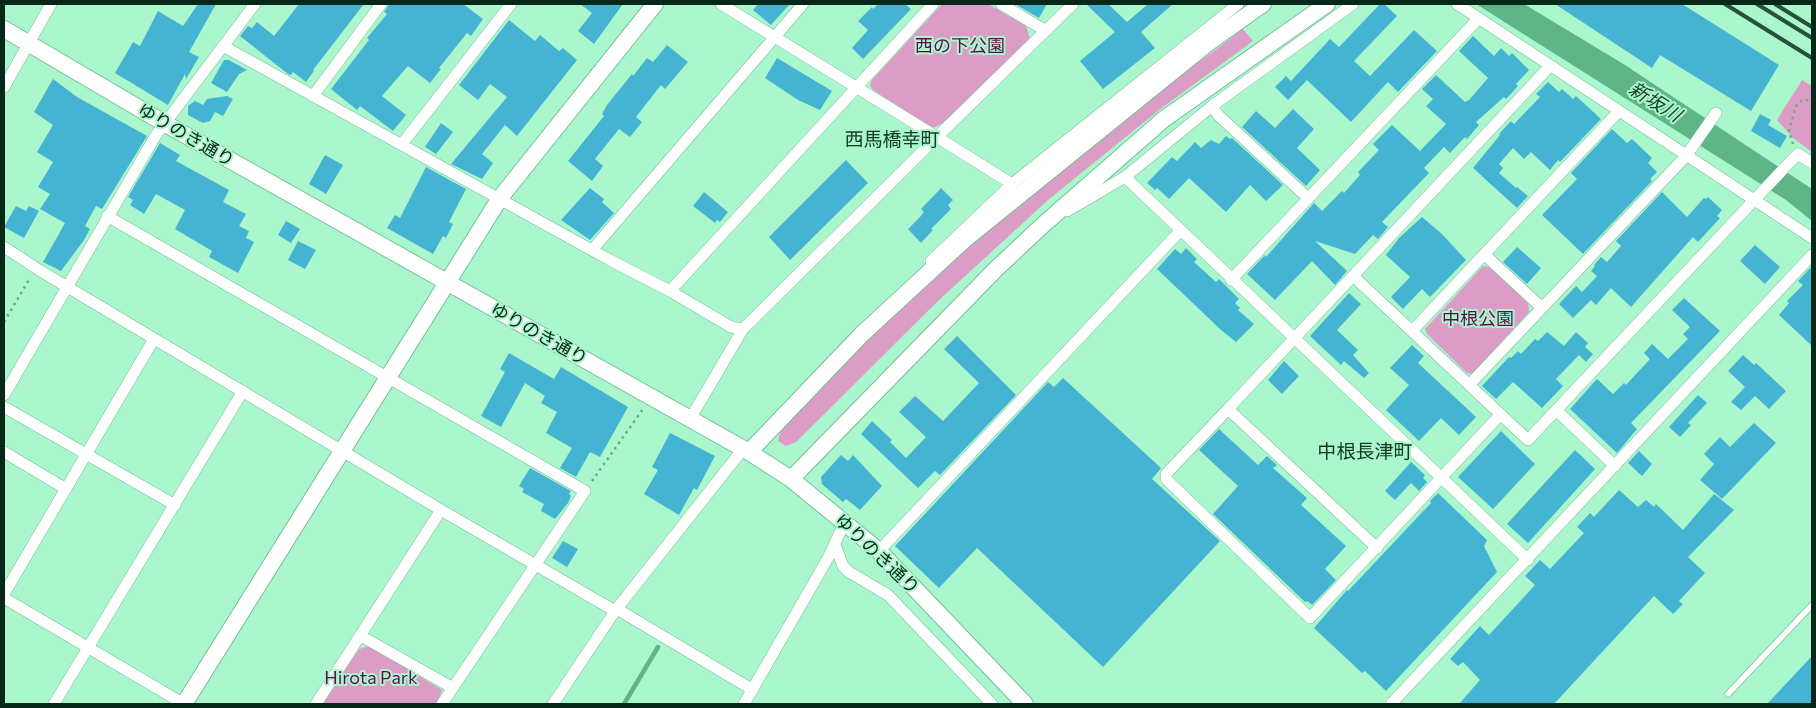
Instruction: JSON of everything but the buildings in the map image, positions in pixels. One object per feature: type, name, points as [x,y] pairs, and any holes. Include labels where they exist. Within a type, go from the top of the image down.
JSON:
[{"type":"street","points":[[4,87],[51,4]]},
{"type":"street","points":[[4,395],[68,287],[107,216],[164,123],[255,4]]},
{"type":"street","points":[[313,96],[381,4]]},
{"type":"street","points":[[402,144],[511,4]]},
{"type":"street","points":[[154,339],[4,596],[184,704],[500,198],[655,4]]},
{"type":"street","points":[[721,4],[1006,178],[1012,184]]},
{"type":"street","points":[[592,250],[803,4]]},
{"type":"street","points":[[670,291],[933,4]]},
{"type":"street","points":[[1001,4],[1046,31]]},
{"type":"street","points":[[690,419],[743,329],[1073,4]]},
{"type":"street","points":[[553,704],[616,610],[746,450],[886,310],[944,247],[1012,184],[1238,4]]},
{"type":"street","points":[[791,479],[989,276],[1044,224],[1164,118],[1327,4]]},
{"type":"street","points":[[1044,224],[1125,177],[1212,106],[1353,4]]},
{"type":"street","points":[[1457,4],[1812,238]]},
{"type":"street","points":[[886,310],[1044,174],[1208,43],[1258,7]]},
{"type":"street","points":[[1231,280],[1479,18]]},
{"type":"street","name":"ゆりのき通り","points":[[4,29],[164,123],[746,450],[791,479],[879,551],[1025,704]]},
{"type":"street","points":[[223,46],[592,250],[670,291],[731,327],[743,329]]},
{"type":"street","points":[[1500,416],[1310,618],[1166,479],[1166,474],[1550,66]]},
{"type":"street","points":[[1212,106],[1218,115],[1308,198]]},
{"type":"street","points":[[1412,331],[1618,111]]},
{"type":"street","points":[[1469,385],[1686,156],[1716,113]]},
{"type":"street","points":[[1354,276],[1500,416],[1528,440],[1794,158],[1812,163]]},
{"type":"street","points":[[1125,177],[1180,232],[1528,560]]},
{"type":"street","points":[[107,216],[586,490],[442,704]]},
{"type":"street","points":[[879,551],[1180,232]]},
{"type":"street","points":[[4,247],[441,510],[753,690]]},
{"type":"street","points":[[1484,254],[1542,308]]},
{"type":"street","points":[[1391,704],[1812,255]]},
{"type":"street","points":[[54,704],[243,392]]},
{"type":"street","points":[[4,407],[174,505]]},
{"type":"street","points":[[1228,409],[1377,548]]},
{"type":"street","points":[[1556,410],[1615,466]]},
{"type":"street","points":[[4,452],[66,489]]},
{"type":"street","points":[[316,704],[441,510]]},
{"type":"street","points":[[744,704],[835,545],[840,532],[847,524]]},
{"type":"street","points":[[835,545],[843,566],[849,572],[888,595],[992,704]]},
{"type":"street","points":[[361,636],[453,688]]},
{"type":"lane","points":[[1728,694],[1812,605]]},
{"type":"path","points":[[1794,158],[1790,136],[1791,118],[1796,106],[1802,100],[1812,100]]},
{"type":"path","points":[[4,322],[32,274]]},
{"type":"path","points":[[586,490],[643,409]]},
{"type":"green space","name":"西の下公園","points":[[942,4],[988,4],[1026,26],[1030,39],[942,124],[932,128],[873,90],[870,85],[872,80]]},
{"type":"green space","points":[[1243,29],[1253,41],[1159,110],[1048,200],[939,300],[796,442],[786,446],[778,441],[781,429],[907,300],[995,224],[1139,107]]},
{"type":"green space","points":[[1802,80],[1812,86],[1812,152],[1793,138],[1777,120]]},
{"type":"green space","name":"中根公園","points":[[1483,266],[1489,267],[1528,301],[1529,312],[1472,374],[1467,373],[1427,334],[1425,329]]},
{"type":"green space","name":"Hirota Park","points":[[372,647],[442,690],[437,704],[323,704],[359,649]]},
{"type":"water","name":"新坂川","points":[[1476,4],[1524,4],[1625,65],[1812,189],[1812,221],[1786,200]]},
{"type":"waterway","points":[[624,704],[658,647]]},
{"type":"railway","points":[[1725,4],[1812,58]]},
{"type":"railway","points":[[1757,4],[1812,38]]},
{"type":"railway","points":[[1775,4],[1812,27]]},
{"type":"district","name":"西馬橋幸町","points":[[892,140]]},
{"type":"district","name":"中根長津町","points":[[1365,452]]}]
